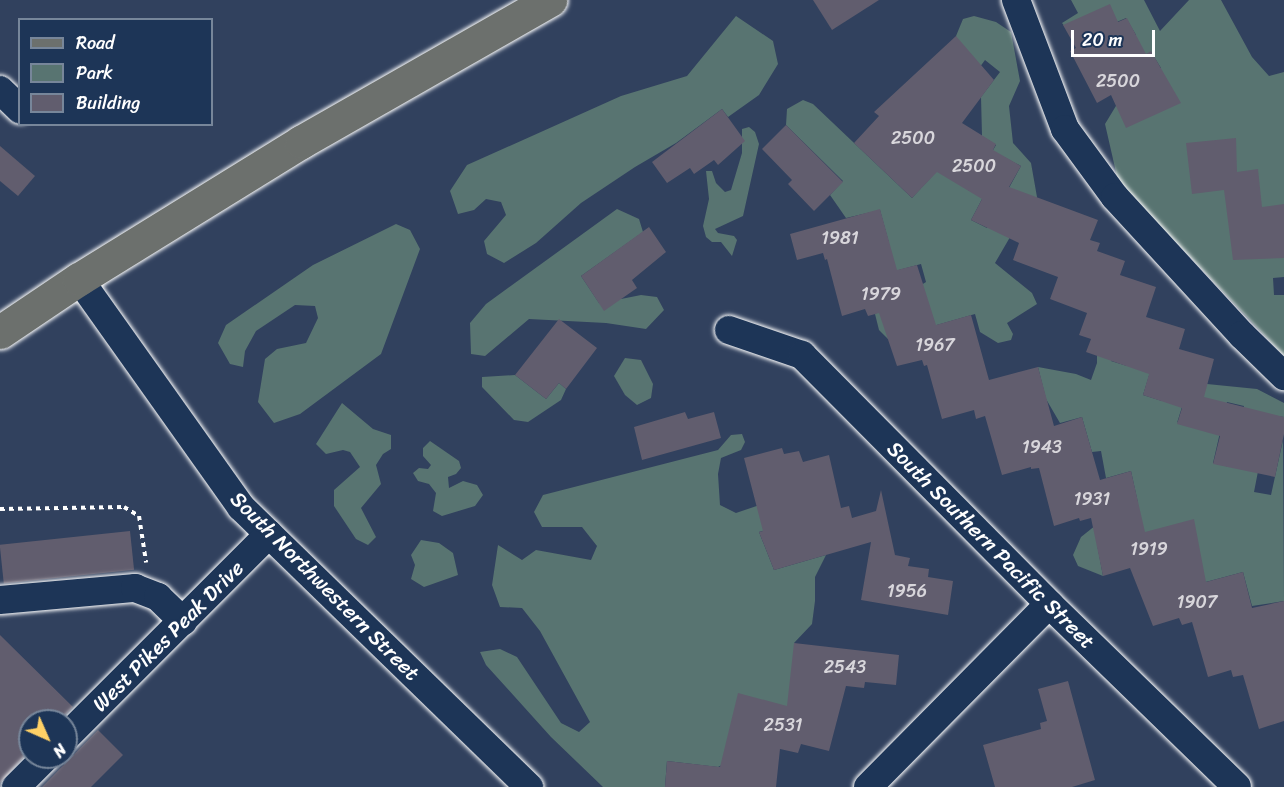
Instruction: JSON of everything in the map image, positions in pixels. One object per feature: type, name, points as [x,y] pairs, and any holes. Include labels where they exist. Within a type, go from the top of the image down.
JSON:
[{"type":"main road","points":[[0,332],[79,279],[301,142],[550,0]]},
{"type":"street","points":[[1016,0],[1065,129],[1115,197],[1242,335],[1284,376]]},
{"type":"street","points":[[0,90],[18,107]]},
{"type":"street","name":"South Northwestern Street","points":[[79,279],[241,507],[529,787]]},
{"type":"street","name":"South Southern Pacific Street","points":[[729,330],[802,355],[1049,604],[1237,787]]},
{"type":"street","name":"West Pikes Peak Drive","points":[[78,725],[269,534]]},
{"type":"street","points":[[0,600],[135,588],[158,597],[183,621]]},
{"type":"street","points":[[867,787],[1049,604]]},
{"type":"street","points":[[16,787],[34,769]]},
{"type":"path","points":[[0,509],[124,507],[139,516],[147,571],[135,588]]},
{"type":"green space","points":[[1071,0],[1144,0],[1160,31],[1189,0],[1221,0],[1252,57],[1269,76],[1284,72],[1284,277],[1273,278],[1274,295],[1284,295],[1284,356],[1118,181],[1105,124],[1128,86],[1161,68],[1151,52],[1107,77],[1136,35],[1126,18],[1075,40],[1062,23],[1078,13]]},
{"type":"green space","points":[[736,16],[773,41],[778,64],[759,95],[728,117],[722,109],[676,143],[581,203],[536,243],[504,263],[487,254],[484,241],[506,215],[501,202],[486,199],[474,210],[458,214],[450,191],[467,165],[621,96],[687,76]]},
{"type":"green space","points":[[974,16],[996,22],[1011,32],[1020,81],[1009,106],[1013,143],[1031,163],[1037,197],[1025,228],[1013,232],[995,263],[1032,293],[1037,304],[1007,323],[1013,334],[1011,340],[998,343],[980,332],[975,314],[888,339],[879,330],[875,314],[926,282],[921,264],[854,282],[889,243],[880,210],[846,218],[830,195],[843,181],[786,125],[787,109],[803,100],[813,104],[912,198],[947,160],[969,191],[996,145],[982,136],[981,97],[1000,72],[985,60],[963,90],[956,36],[963,19]],"holes":[[[1004,157],[1021,166],[987,228],[971,220]]]},
{"type":"green space","points":[[749,127],[755,132],[759,144],[743,216],[715,229],[718,233],[734,236],[737,240],[732,256],[721,242],[712,242],[706,237],[703,226],[709,199],[706,171],[712,171],[716,183],[725,192],[731,190],[742,153],[742,129]]},
{"type":"green space","points":[[617,209],[639,219],[643,232],[581,276],[599,303],[615,292],[621,299],[641,295],[657,297],[664,310],[646,329],[606,323],[529,319],[485,356],[471,354],[470,323],[486,304]]},
{"type":"green space","points":[[396,224],[410,230],[420,249],[381,354],[300,414],[274,423],[258,402],[265,359],[277,349],[306,343],[318,318],[315,306],[295,305],[256,331],[245,351],[243,367],[230,364],[218,343],[226,325],[313,265]]},
{"type":"green space","points":[[1132,302],[1111,361],[1127,366],[1155,356],[1143,395],[1162,401],[1189,384],[1177,423],[1207,384],[1257,389],[1284,403],[1284,417],[1269,415],[1254,492],[1271,495],[1283,440],[1284,601],[1252,606],[1243,572],[1187,587],[1097,544],[1103,576],[1078,566],[1073,555],[1081,537],[1096,525],[1138,503],[1131,471],[1106,478],[1101,451],[1092,452],[1082,417],[1060,423],[1046,399],[1038,367],[1076,374],[1091,380],[1097,363],[1097,341]],"holes":[[[1227,402],[1244,406],[1230,467],[1213,463]]]},
{"type":"green space","points":[[625,358],[641,360],[653,384],[651,398],[637,405],[625,395],[614,376]]},
{"type":"green space","points":[[515,375],[546,399],[559,383],[566,389],[561,400],[528,422],[514,420],[482,387],[482,377]]},
{"type":"green space","points":[[342,403],[373,429],[391,435],[391,449],[383,454],[376,465],[381,484],[361,508],[376,537],[368,545],[356,539],[334,506],[334,490],[360,467],[350,452],[343,450],[326,454],[316,444]]},
{"type":"green space","points":[[742,434],[745,442],[741,450],[721,458],[718,474],[720,505],[736,513],[824,483],[800,520],[759,532],[774,570],[826,555],[815,577],[812,624],[794,643],[816,682],[753,749],[718,767],[667,761],[665,787],[603,787],[551,737],[486,665],[480,652],[500,649],[517,657],[561,723],[579,732],[590,722],[540,631],[522,608],[500,607],[492,585],[498,545],[522,560],[536,550],[591,560],[597,546],[582,527],[542,527],[534,512],[543,495],[718,450],[731,435]]},
{"type":"green space","points":[[430,441],[459,461],[461,468],[456,474],[448,477],[449,488],[463,481],[477,485],[483,495],[475,506],[442,516],[433,511],[436,493],[429,484],[418,481],[413,473],[419,468],[428,469],[431,465],[423,456],[423,448]]},
{"type":"green space","points":[[421,540],[439,543],[453,553],[458,575],[424,587],[411,579],[415,565],[411,555]]},
{"type":"building","points":[[813,0],[879,0],[832,30]]},
{"type":"building","points":[[1110,4],[1118,22],[1127,18],[1146,54],[1151,51],[1181,103],[1126,128],[1111,95],[1097,103],[1070,51],[1076,48],[1063,25]]},
{"type":"building","points":[[956,36],[994,80],[962,123],[996,144],[993,150],[1021,166],[1009,187],[1098,220],[1090,240],[1100,243],[1097,251],[1125,261],[1120,275],[1156,287],[1146,317],[1185,329],[1179,349],[1214,359],[1204,397],[1284,417],[1284,434],[1275,477],[1213,464],[1220,436],[1177,424],[1182,408],[1143,395],[1149,374],[1086,352],[1091,339],[1079,335],[1087,313],[1050,299],[1058,277],[1013,260],[1019,243],[971,220],[982,199],[937,172],[912,198],[854,143],[879,116],[874,112]]},
{"type":"building","points":[[722,109],[745,141],[718,165],[714,160],[694,174],[690,168],[667,183],[652,162]]},
{"type":"building","points":[[786,125],[843,182],[814,211],[788,184],[792,180],[762,149]]},
{"type":"building","points":[[1236,138],[1237,172],[1258,169],[1262,207],[1284,204],[1284,258],[1233,260],[1224,190],[1192,194],[1186,143]]},
{"type":"building","points":[[0,146],[35,176],[18,196],[0,181]]},
{"type":"building","points":[[880,209],[897,270],[917,265],[936,325],[971,315],[989,380],[1038,367],[1054,426],[1082,417],[1100,480],[1131,471],[1145,532],[1194,519],[1206,582],[1243,572],[1252,608],[1284,601],[1284,721],[1259,729],[1243,675],[1233,677],[1231,670],[1208,677],[1192,622],[1182,625],[1179,618],[1153,626],[1130,568],[1103,576],[1091,518],[1080,521],[1079,518],[1054,526],[1039,468],[1031,469],[1031,467],[1002,475],[985,416],[976,419],[974,410],[942,419],[927,365],[924,366],[922,360],[897,366],[879,313],[868,316],[865,309],[842,316],[827,259],[825,260],[823,253],[797,260],[790,234]]},
{"type":"building","points":[[649,227],[666,252],[632,280],[637,288],[604,311],[581,276]]},
{"type":"building","points":[[559,319],[597,348],[566,389],[559,383],[546,399],[515,375]]},
{"type":"building","points":[[685,412],[688,419],[714,412],[721,438],[642,460],[634,427]]},
{"type":"building","points":[[782,448],[784,454],[799,451],[803,462],[829,455],[841,508],[849,506],[852,518],[876,511],[881,490],[895,555],[910,558],[908,566],[929,569],[928,577],[953,581],[948,615],[861,600],[871,542],[774,570],[759,532],[763,531],[744,458]]},
{"type":"building","points":[[130,531],[134,570],[4,583],[0,545]]},
{"type":"building","points":[[0,635],[73,707],[71,709],[18,709],[18,763],[0,783]]},
{"type":"building","points":[[794,643],[899,655],[896,685],[865,682],[864,688],[846,686],[829,751],[801,744],[798,753],[780,749],[776,787],[665,787],[667,761],[720,767],[738,693],[787,706]]},
{"type":"building","points":[[1068,681],[1095,780],[1072,787],[995,787],[983,745],[1041,729],[1040,723],[1047,721],[1038,689]]},
{"type":"building","points":[[98,730],[123,755],[91,787],[42,787],[60,769],[78,769],[78,750]]}]
